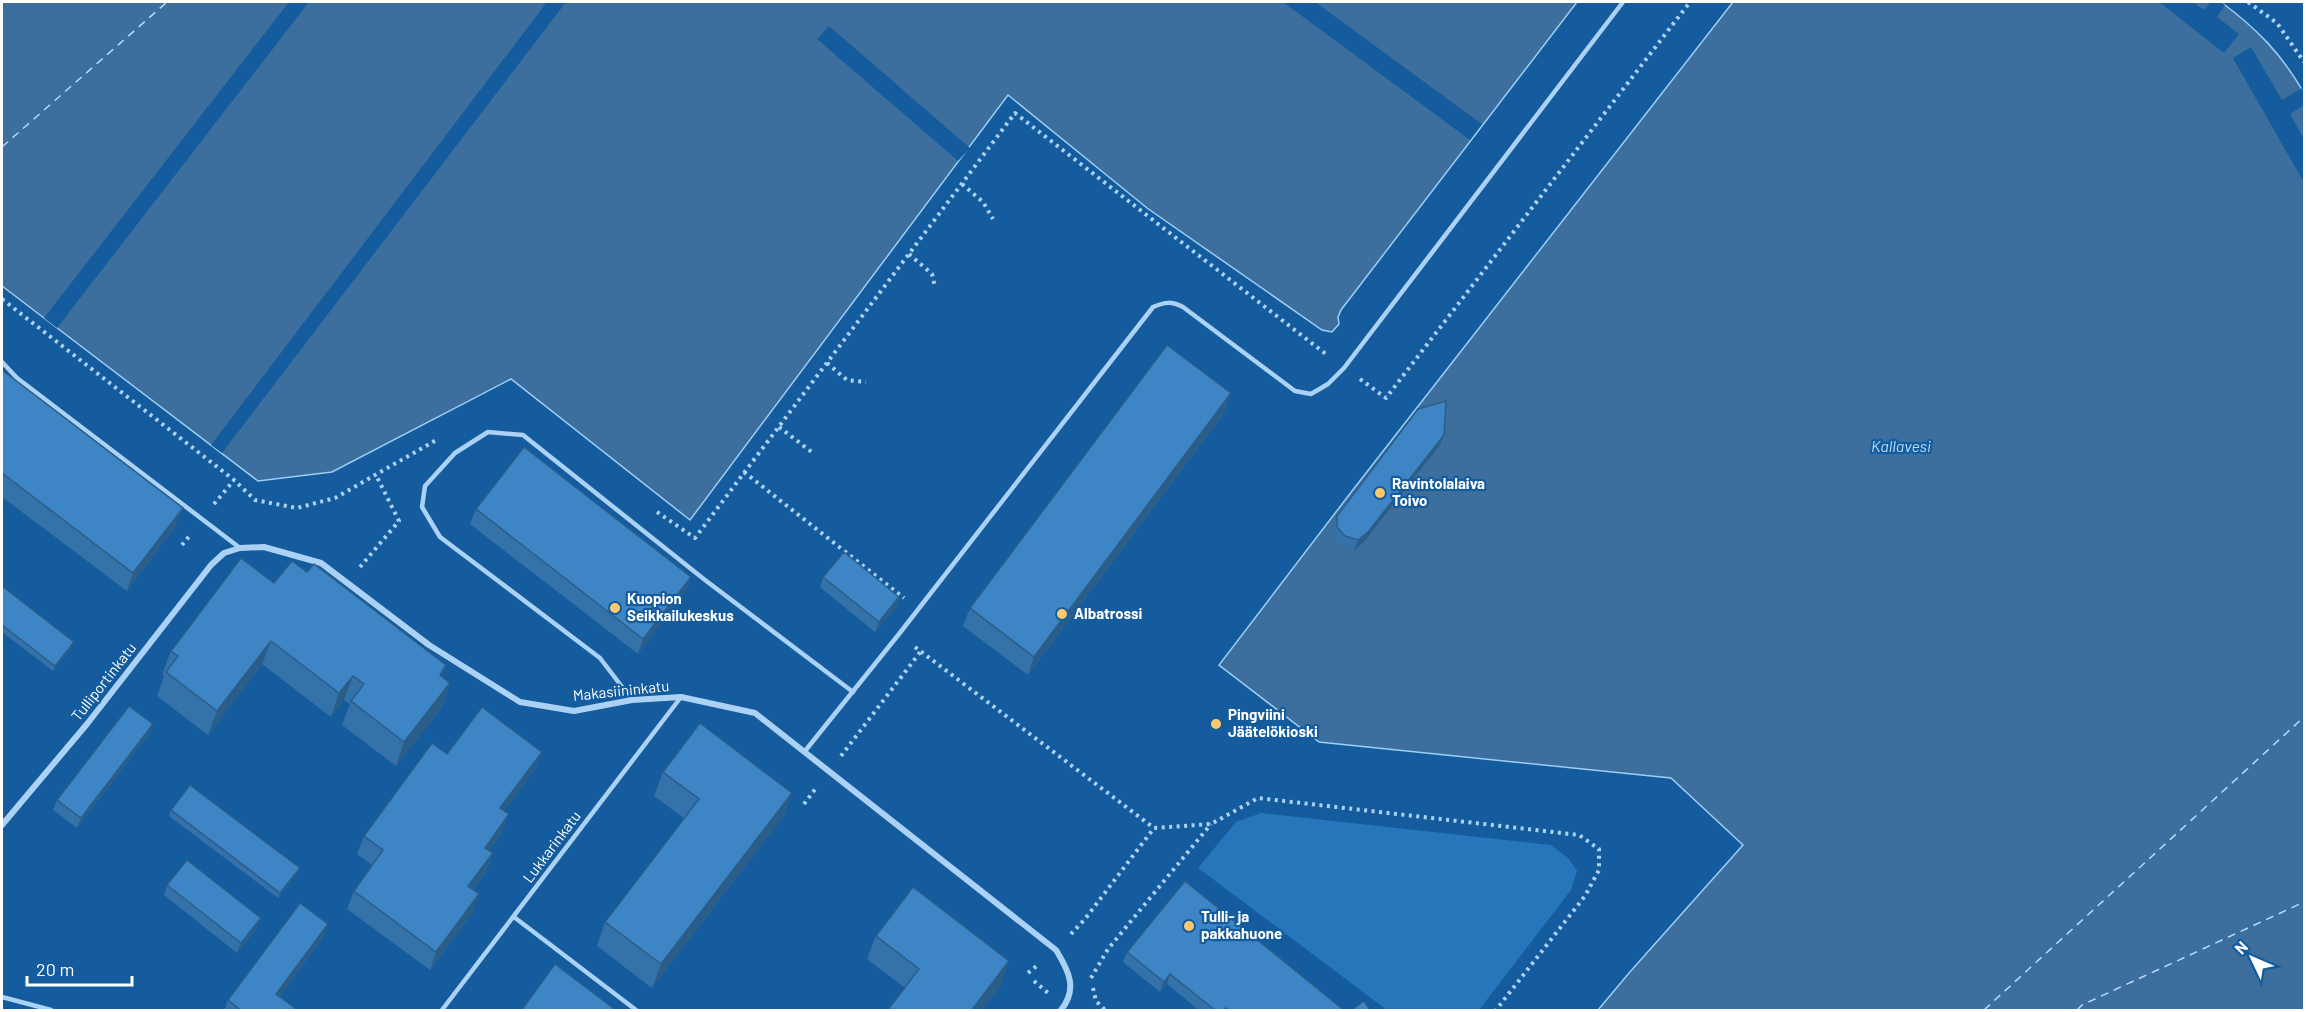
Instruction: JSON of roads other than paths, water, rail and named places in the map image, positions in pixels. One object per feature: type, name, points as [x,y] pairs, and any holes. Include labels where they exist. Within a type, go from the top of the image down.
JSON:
[{"type":"street","name":"Makasiininkatu","points":[[224,553],[240,548],[264,546],[321,563],[429,645],[520,702],[574,711],[632,700],[681,697],[755,713],[1056,950],[1071,979],[1071,990],[1061,1011]]},
{"type":"street","name":"Tulliportinkatu","points":[[2,825],[87,724],[211,565],[224,553]]},
{"type":"lane","points":[[805,751],[900,634],[1153,307],[1164,302],[1174,303],[1183,308],[1295,391],[1311,394],[1328,384],[1344,368],[1623,2]]},
{"type":"lane","points":[[2,362],[17,378],[240,548]]},
{"type":"lane","points":[[632,700],[600,658],[440,537],[422,507],[425,486],[455,453],[488,432],[523,435],[705,580],[853,692]]},
{"type":"lane","name":"Lukkarinkatu","points":[[442,1011],[681,697]]},
{"type":"lane","points":[[514,917],[636,1011]]},
{"type":"lane","points":[[2,997],[51,1011]]},
{"type":"water","points":[[2,2],[1577,2],[1341,310],[1338,317],[1339,324],[1332,332],[1322,330],[1147,208],[1008,95],[690,520],[511,379],[332,472],[258,481],[2,286]]},
{"type":"water","name":"Kallavesi","points":[[1733,2],[2221,2],[2267,43],[2304,93],[2304,1010],[1598,1010],[1743,845],[1671,778],[1319,742],[1219,665]]},
{"type":"place","name":"Ravintolalaiva Toivo","points":[[1380,493]]},
{"type":"place","name":"Kuopion Seikkailukeskus","points":[[615,608]]},
{"type":"place","name":"Albatrossi","points":[[1062,614]]},
{"type":"place","name":"Pingviini Jäätelökioski","points":[[1216,724]]},
{"type":"place","name":"Tulli- ja pakkahuone","points":[[1189,926]]}]
